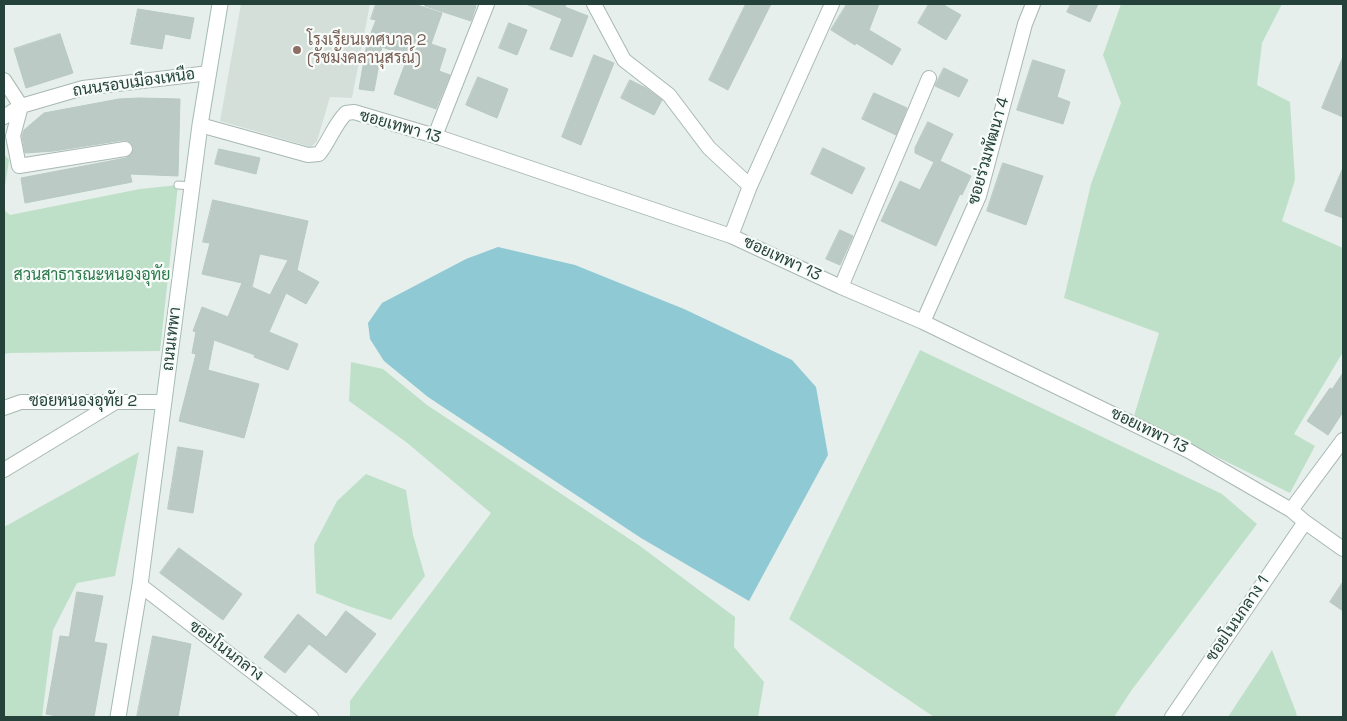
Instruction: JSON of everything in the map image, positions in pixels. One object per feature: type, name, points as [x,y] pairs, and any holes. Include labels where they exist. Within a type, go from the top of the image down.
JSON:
[{"type":"street","name":"ถนนเทพา","points":[[118,717],[140,585],[164,402],[166,344],[185,186],[200,125],[220,4]]},
{"type":"street","points":[[435,136],[486,4]]},
{"type":"street","points":[[594,4],[624,60],[669,95],[710,148],[750,186]]},
{"type":"street","points":[[731,236],[750,186],[832,4]]},
{"type":"street","name":"ซอยร่วมพัฒนา 4","points":[[923,322],[979,196],[1025,24],[1033,4]]},
{"type":"street","name":"ถนนรอบเมืองเหนือ","points":[[4,117],[21,106],[83,88],[209,73]]},
{"type":"street","points":[[841,287],[928,78]]},
{"type":"street","points":[[4,80],[21,106],[13,136],[19,166],[125,148]]},
{"type":"street","name":"ซอยเทพา 13","points":[[200,125],[308,155],[319,154],[325,147],[339,120],[346,113],[354,112],[435,136],[731,236],[841,287],[923,322],[1189,451],[1291,510],[1343,549]]},
{"type":"street","name":"ซอยหนองอุทัย 2","points":[[4,408],[21,402],[164,402]]},
{"type":"street","points":[[4,470],[114,402]]},
{"type":"street","points":[[1291,510],[1343,440]]},
{"type":"street","name":"ซอยโนนกลาง 1","points":[[1172,717],[1305,522]]},
{"type":"street","name":"ซอยโนนกลาง","points":[[140,585],[311,717]]},
{"type":"shaded area","name":"โรงเรียนเทศบาล 2 (รัชมังคลานุสรณ์)","points":[[241,4],[370,4],[352,98],[330,97],[317,141],[311,147],[220,121]]},
{"type":"green space","points":[[1121,4],[1282,4],[1262,43],[1257,85],[1290,102],[1295,180],[1282,221],[1343,248],[1343,352],[1294,434],[1315,446],[1290,493],[1134,416],[1159,333],[1064,298],[1091,184],[1121,103],[1103,55]]},
{"type":"green space","points":[[4,154],[9,160],[4,192]]},
{"type":"green space","name":"สวนสาธารณะหนองอุทัย","points":[[178,185],[160,351],[4,354],[4,210],[10,215],[140,189]]},
{"type":"green space","points":[[920,350],[1222,494],[1257,524],[1131,691],[1114,717],[934,717],[789,619]]},
{"type":"green space","points":[[351,362],[383,369],[427,405],[640,546],[735,617],[734,647],[764,682],[758,717],[350,717],[350,701],[491,513],[406,442],[349,401]]},
{"type":"green space","points":[[139,452],[115,576],[77,583],[53,630],[42,717],[4,717],[4,527]]},
{"type":"green space","points":[[366,474],[406,490],[413,535],[425,576],[391,620],[316,593],[314,545],[337,501]]},
{"type":"green space","points":[[1272,650],[1297,717],[1228,717]]},
{"type":"water","points":[[498,247],[575,265],[684,309],[792,360],[816,387],[828,455],[749,601],[641,538],[428,397],[384,361],[370,339],[368,323],[382,303],[466,259]]},
{"type":"building","points":[[376,4],[414,4],[442,13],[431,44],[446,49],[439,71],[450,75],[436,109],[394,94],[408,56],[382,47],[374,91],[359,89],[367,43],[376,20],[371,19]]},
{"type":"building","points":[[426,4],[470,4],[476,6],[471,21],[425,6]]},
{"type":"building","points":[[526,4],[566,4],[565,7],[588,16],[572,57],[550,49],[562,19]]},
{"type":"building","points":[[746,4],[771,4],[728,90],[709,80]]},
{"type":"building","points":[[847,4],[879,4],[869,30],[901,49],[892,65],[831,30]]},
{"type":"building","points":[[929,4],[942,4],[961,15],[946,40],[918,23]]},
{"type":"building","points":[[1071,4],[1098,4],[1090,22],[1067,12]]},
{"type":"building","points":[[138,9],[194,18],[190,39],[165,34],[162,49],[131,44]]},
{"type":"building","points":[[509,23],[527,30],[517,55],[499,48]]},
{"type":"building","points":[[60,34],[73,73],[26,88],[14,49]]},
{"type":"building","points":[[594,55],[614,63],[581,145],[562,137]]},
{"type":"building","points":[[1343,57],[1343,117],[1322,108]]},
{"type":"building","points":[[1033,60],[1065,70],[1057,97],[1070,102],[1063,124],[1017,110]]},
{"type":"building","points":[[944,68],[968,80],[959,97],[935,86]]},
{"type":"building","points":[[478,77],[508,89],[497,118],[466,105]]},
{"type":"building","points":[[630,80],[646,88],[662,100],[654,115],[621,98]]},
{"type":"building","points":[[874,93],[907,108],[896,135],[862,119]]},
{"type":"building","points":[[119,99],[180,99],[178,176],[130,174],[132,182],[25,203],[21,178],[126,158],[131,155],[134,148],[131,143],[124,140],[54,151],[25,153],[22,136],[24,130],[44,113]]},
{"type":"building","points":[[928,122],[953,134],[940,161],[971,176],[962,195],[960,194],[936,246],[881,221],[900,181],[920,190],[934,162],[915,153],[915,148]]},
{"type":"building","points":[[823,148],[865,168],[852,194],[811,174]]},
{"type":"building","points":[[219,149],[260,158],[256,174],[215,164]]},
{"type":"building","points":[[1003,163],[1043,176],[1026,225],[987,211]]},
{"type":"building","points":[[1343,168],[1343,218],[1325,211]]},
{"type":"building","points":[[213,200],[308,221],[297,270],[319,282],[306,304],[286,293],[269,332],[298,344],[288,370],[254,357],[255,355],[214,340],[208,370],[259,384],[244,438],[179,421],[196,354],[192,353],[196,332],[193,331],[202,307],[228,317],[242,283],[202,274],[210,243],[203,242]],"holes":[[[260,254],[288,260],[270,295],[243,283],[252,286]]]},
{"type":"building","points":[[840,230],[853,236],[840,265],[826,259]]},
{"type":"building","points":[[1343,373],[1343,412],[1328,435],[1307,421]]},
{"type":"building","points":[[178,447],[203,451],[193,513],[168,509]]},
{"type":"building","points":[[179,548],[242,594],[223,620],[160,573]]},
{"type":"building","points":[[1343,582],[1343,611],[1330,602]]},
{"type":"building","points":[[77,592],[103,596],[94,642],[107,644],[94,717],[62,717],[46,714],[60,636],[69,637]]},
{"type":"building","points":[[346,611],[376,634],[346,673],[309,644],[285,673],[264,657],[298,614],[326,637]]},
{"type":"building","points":[[153,636],[191,644],[178,717],[137,717]]},
{"type":"place","name":"โรงเรียนเทศบาล 2 (รัชมังคลานุสรณ์)","points":[[297,50]]}]
